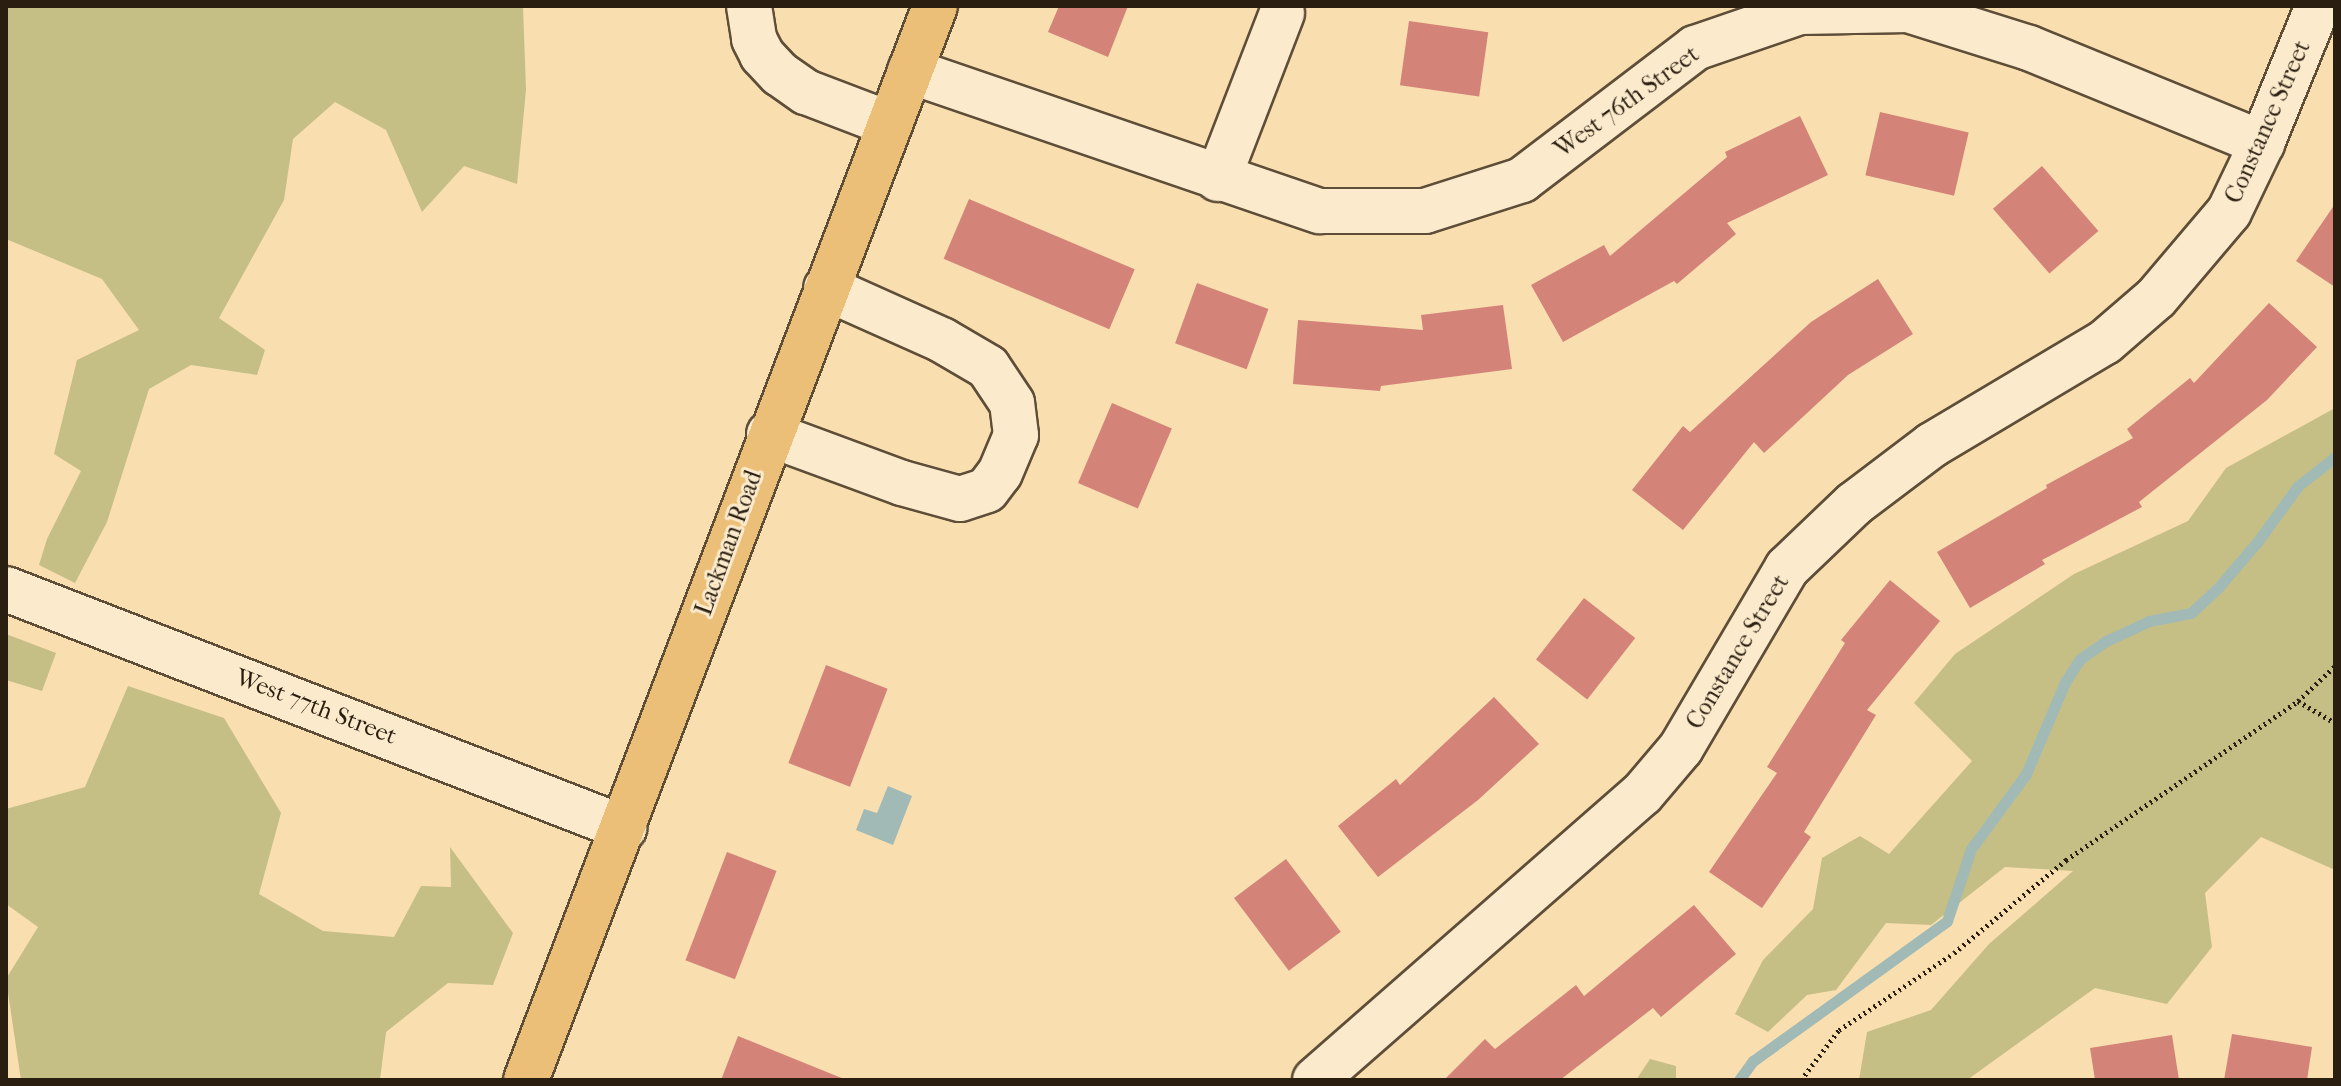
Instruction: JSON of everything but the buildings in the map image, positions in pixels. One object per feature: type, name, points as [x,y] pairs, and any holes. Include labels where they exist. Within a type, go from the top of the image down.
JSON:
[{"type":"main road","name":"Lackman Road","points":[[526,1080],[624,828],[769,434],[935,6]]},
{"type":"street","points":[[749,6],[754,39],[762,55],[780,74],[806,92],[890,124]]},
{"type":"street","name":"Constance Street","points":[[1315,1080],[1642,794],[1681,748],[1787,568],[1854,504],[1932,445],[2105,342],[2156,298],[2229,212],[2262,143],[2318,6]]},
{"type":"street","name":"West 76th Street","points":[[910,71],[1218,179],[1320,211],[1425,211],[1522,180],[1695,48],[1800,12],[1908,10],[2029,48],[2262,143]]},
{"type":"street","points":[[1218,179],[1282,13]]},
{"type":"street","points":[[769,434],[902,483],[960,499],[987,490],[1000,473],[1016,435],[1012,403],[988,367],[942,340],[826,288]]},
{"type":"street","name":"West 77th Street","points":[[6,589],[624,828]]},
{"type":"path","points":[[1801,1080],[1839,1030],[1954,953],[2066,860],[2298,701],[2335,666]]},
{"type":"path","points":[[2298,701],[2335,723]]},
{"type":"shaded area","points":[[6,6],[523,6],[526,90],[517,184],[464,166],[422,212],[386,130],[335,102],[293,139],[284,200],[219,318],[265,350],[257,375],[191,365],[149,389],[107,522],[75,583],[39,565],[47,539],[81,471],[54,454],[77,360],[139,330],[102,279],[6,239]]},
{"type":"shaded area","points":[[2335,408],[2335,870],[2261,837],[2205,893],[2212,947],[2167,1004],[2095,988],[1967,1080],[1859,1080],[1867,1032],[1931,1010],[1989,944],[2073,871],[2005,867],[1931,925],[1886,923],[1836,990],[1807,995],[1768,1032],[1735,1014],[1763,960],[1813,909],[1822,858],[1860,836],[1889,854],[1972,761],[1914,703],[1955,654],[2074,574],[2188,521],[2226,468]]},
{"type":"shaded area","points":[[6,634],[56,653],[42,691],[6,680]]},
{"type":"shaded area","points":[[128,686],[224,718],[281,813],[259,894],[323,931],[394,937],[421,886],[451,887],[450,847],[513,933],[493,985],[448,983],[386,1032],[380,1080],[21,1080],[6,979],[38,927],[6,904],[6,809],[85,787]]},
{"type":"shaded area","points":[[1650,1059],[1676,1066],[1676,1080],[1636,1080]]},
{"type":"water","points":[[888,786],[912,796],[893,845],[856,830],[864,809],[877,813]]},
{"type":"waterway","points":[[1739,1080],[1753,1061],[1947,921],[1971,849],[2026,774],[2065,682],[2080,659],[2106,641],[2149,621],[2191,613],[2217,589],[2258,541],[2298,486],[2335,457]]}]
